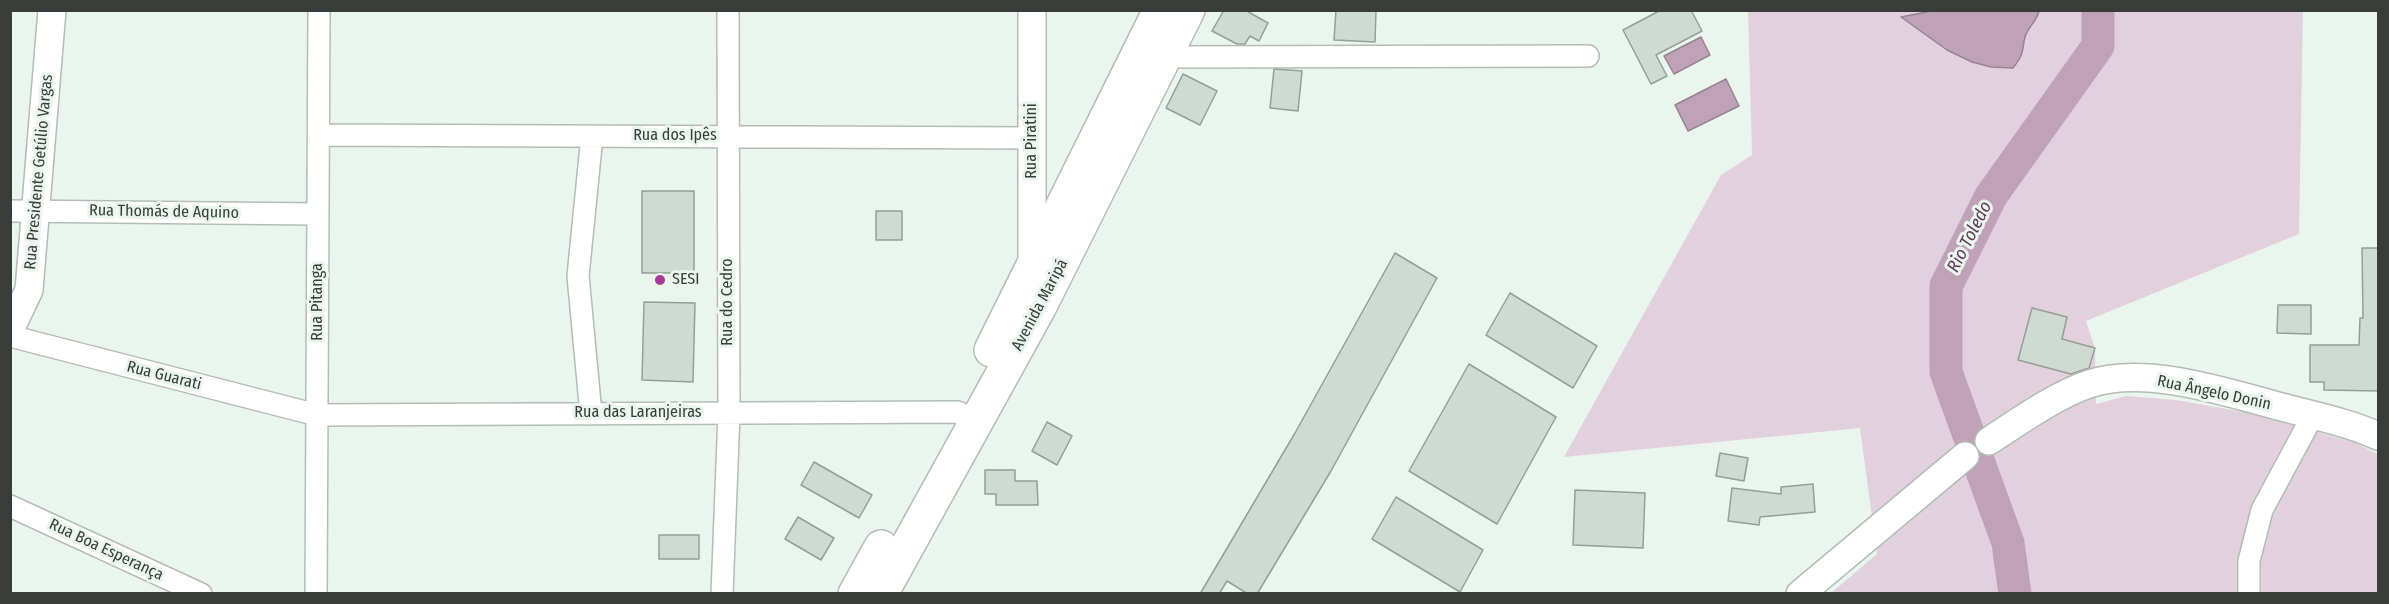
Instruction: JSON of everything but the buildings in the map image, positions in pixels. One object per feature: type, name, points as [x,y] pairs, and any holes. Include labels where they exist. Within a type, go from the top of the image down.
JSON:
[{"type":"main road","name":"Avenida Maripá","points":[[881,594],[967,417],[1065,230],[1160,10]]},
{"type":"main road","name":"Avenida Maripá","points":[[1065,230],[1165,57],[1188,10]]},
{"type":"main road","name":"Avenida Maripá","points":[[855,594],[967,417]]},
{"type":"street","name":"Rua Presidente Getúlio Vargas","points":[[10,330],[29,290],[23,211],[52,10]]},
{"type":"street","name":"Rua Pitanga","points":[[316,594],[319,10]]},
{"type":"street","name":"Rua do Cedro","points":[[722,594],[729,413],[728,10]]},
{"type":"street","name":"Rua Piratini","points":[[1032,10],[1032,138],[1042,277]]},
{"type":"street","points":[[1165,57],[1588,56]]},
{"type":"street","name":"Rua dos Ipês","points":[[319,135],[1032,138]]},
{"type":"street","points":[[591,136],[578,276],[591,414]]},
{"type":"street","name":"Rua Thomás de Aquino","points":[[23,211],[318,214]]},
{"type":"street","name":"Rua Guarati","points":[[10,336],[317,415]]},
{"type":"street","name":"Rua Ângelo Donin","points":[[1989,441],[2025,417],[2088,384],[2123,377],[2173,381],[2356,426],[2379,436]]},
{"type":"street","name":"Rua das Laranjeiras","points":[[317,415],[729,413],[967,417]]},
{"type":"street","points":[[2249,594],[2249,561],[2262,510],[2313,415]]},
{"type":"street","points":[[1800,594],[1965,456],[1989,441]]},
{"type":"street","name":"Rua Boa Esperança","points":[[10,506],[201,594]]},
{"type":"shaded area","points":[[1937,10],[2039,11],[2026,33],[2021,56],[2013,68],[1991,67],[1972,62],[1947,50],[1901,17]]},
{"type":"shaded area","points":[[1748,11],[2303,11],[2299,234],[2086,321],[2095,348],[2096,404],[2126,396],[2176,400],[2249,413],[2353,442],[2378,454],[2378,593],[1831,593],[1877,554],[1860,428],[1564,457],[1721,175],[1752,155]]},
{"type":"shaded area","points":[[1701,37],[1710,55],[1674,74],[1664,56]]},
{"type":"shaded area","points":[[1726,79],[1739,106],[1688,131],[1675,105]]},
{"type":"waterway","name":"Rio Toledo","points":[[2015,594],[2008,543],[1946,372],[1946,286],[1991,196],[2098,46],[2098,10]]},
{"type":"place","name":"SESI","points":[[660,280]]}]
